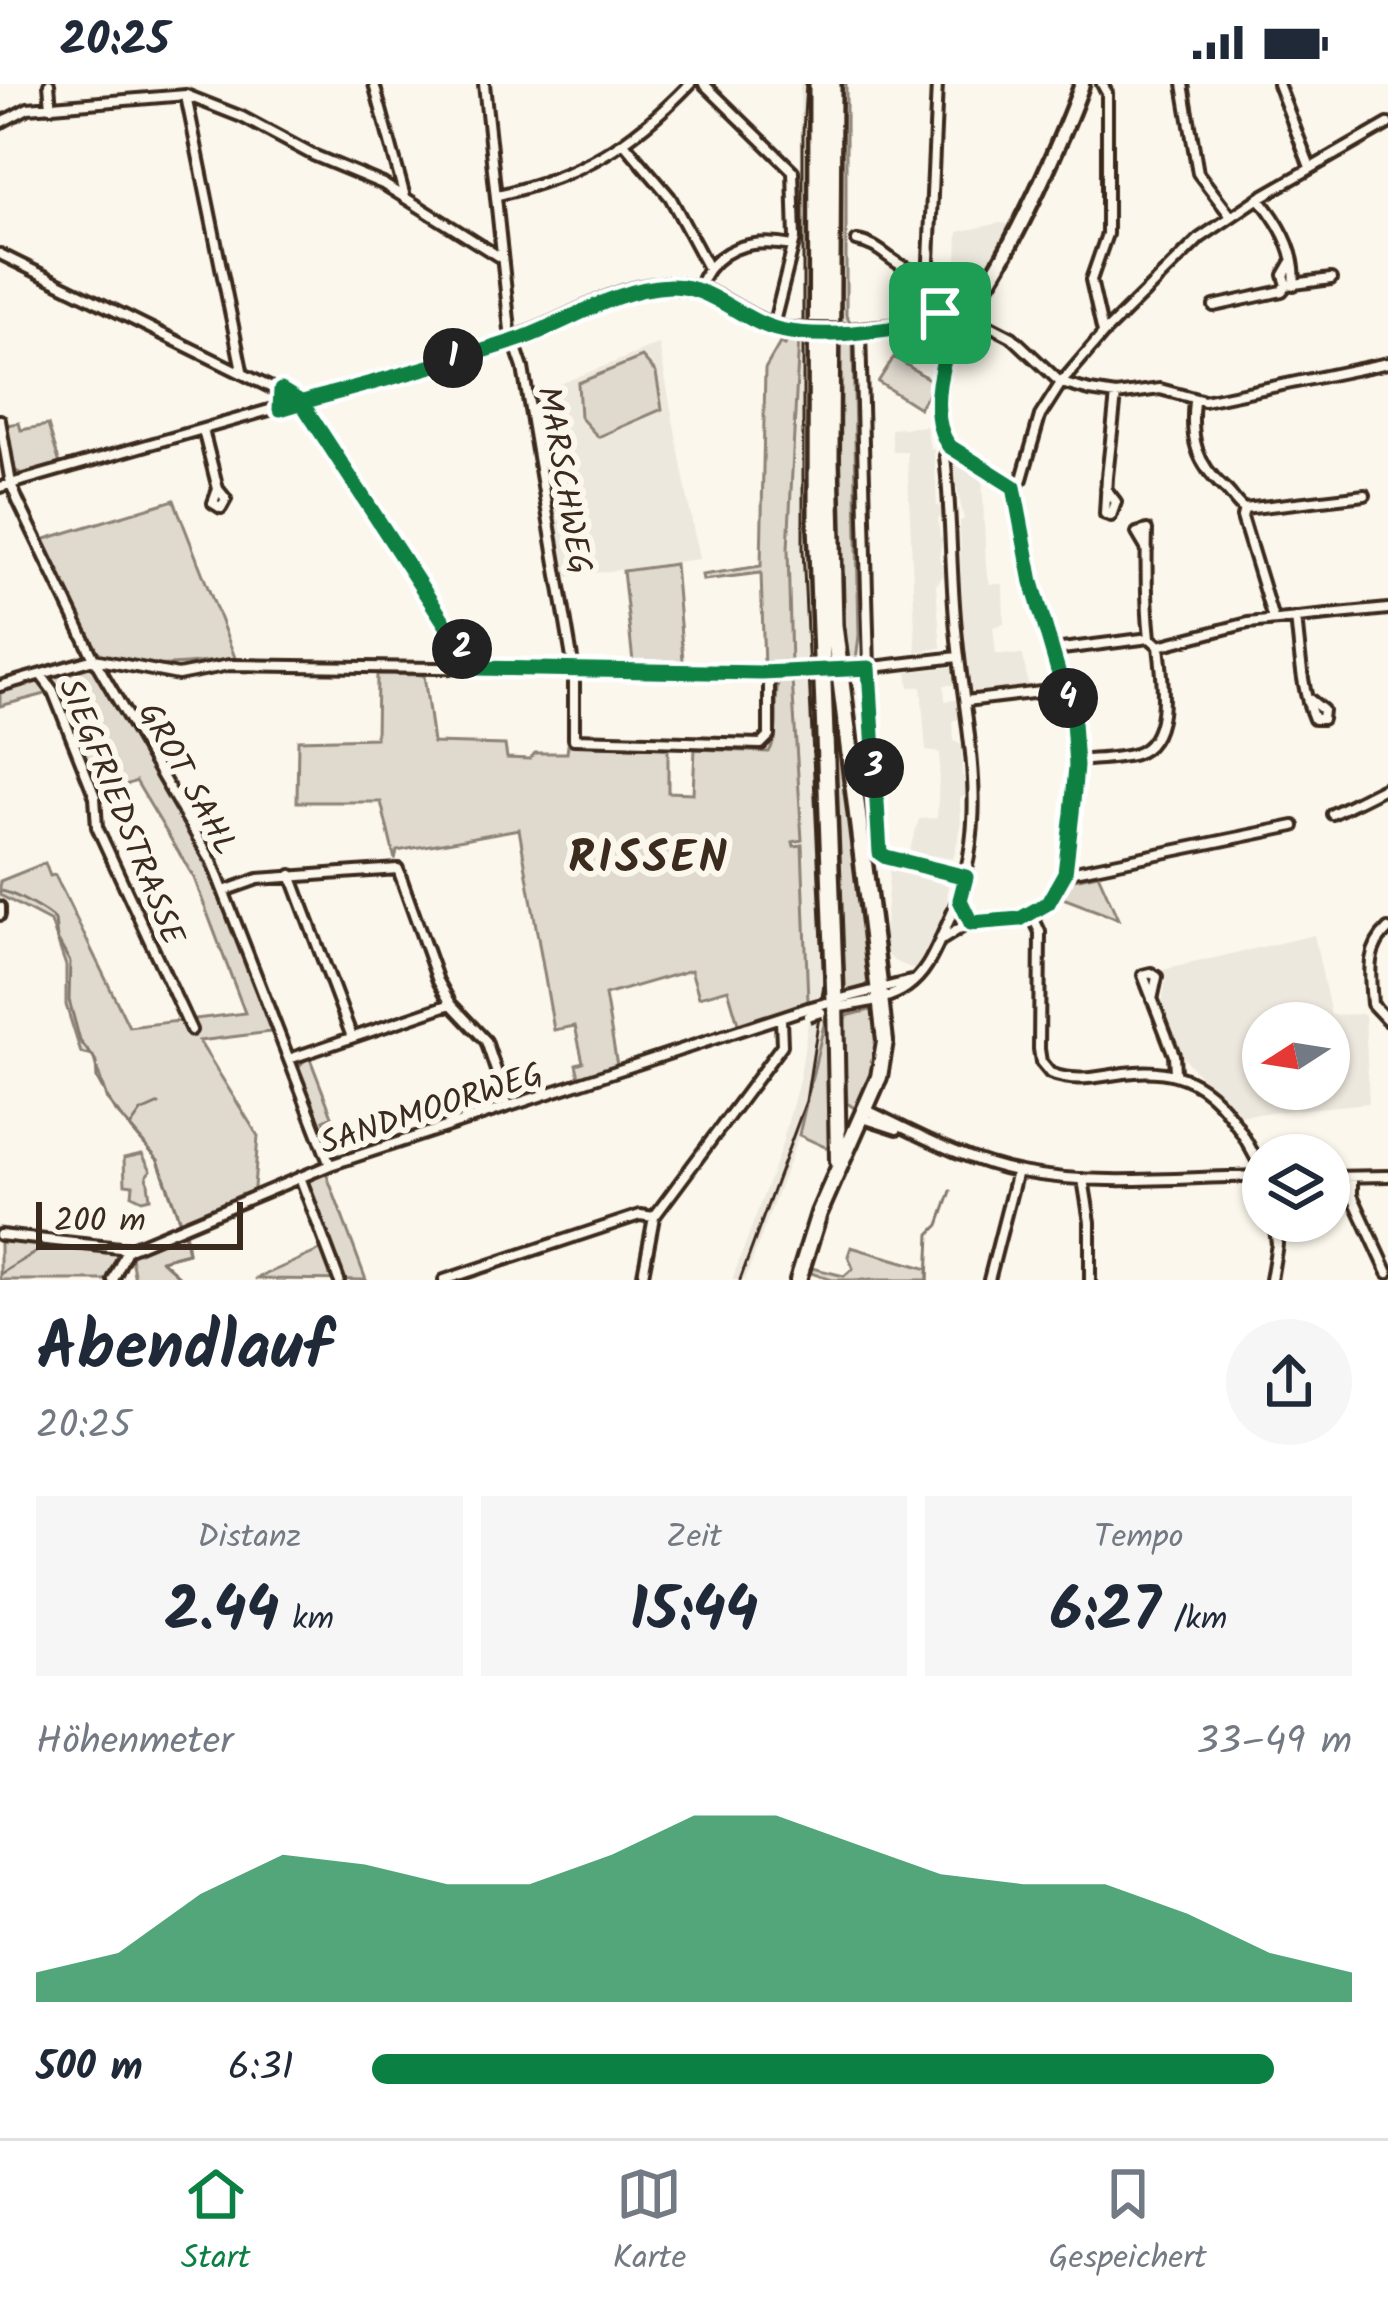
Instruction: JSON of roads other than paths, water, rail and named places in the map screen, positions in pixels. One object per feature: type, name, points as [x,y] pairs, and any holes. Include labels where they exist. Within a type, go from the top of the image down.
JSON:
[{"type":"highway","points":[[818,84],[817,544],[831,1006]]},
{"type":"highway","points":[[832,84],[834,625],[879,993]]},
{"type":"main road","points":[[797,1280],[812,1232],[865,1114],[884,1054],[879,993]]},
{"type":"main road","points":[[831,1006],[843,1052],[845,1103],[850,1111],[865,1114]]},
{"type":"main road","points":[[836,1027],[837,1172]]},
{"type":"street","points":[[50,84],[51,107]]},
{"type":"street","points":[[374,84],[405,197]]},
{"type":"street","name":"MARSCHWEG","points":[[484,84],[514,340],[523,368],[574,670],[573,735],[578,742],[766,742],[774,672]]},
{"type":"street","points":[[498,195],[571,174],[625,144],[690,84]]},
{"type":"street","points":[[704,84],[791,167],[796,181],[794,246],[772,327]]},
{"type":"street","points":[[937,84],[928,272],[930,292],[946,323],[939,409],[943,436],[949,446],[1014,487],[1032,582],[1066,689],[1076,761],[1065,873],[1048,903],[1032,915],[971,923],[940,942]]},
{"type":"street","points":[[5,485],[514,340],[648,287],[698,290],[789,331],[845,332],[946,323],[971,308],[1032,200],[1082,84]]},
{"type":"street","points":[[1102,84],[1107,93],[1107,234],[1091,280],[1103,334]]},
{"type":"street","points":[[1183,84],[1201,180],[1230,215]]},
{"type":"street","points":[[1279,84],[1310,167]]},
{"type":"street","points":[[186,95],[242,371]]},
{"type":"street","points":[[0,122],[18,111],[186,95],[242,116],[405,197],[502,259]]},
{"type":"street","points":[[1014,487],[1022,479],[1040,416],[1061,383],[1103,334],[1201,238],[1259,197],[1388,124]]},
{"type":"street","points":[[625,144],[670,197],[707,266]]},
{"type":"street","points":[[1259,197],[1286,237],[1291,285]]},
{"type":"street","points":[[698,290],[707,266],[760,240],[794,246]]},
{"type":"street","points":[[857,241],[868,243],[903,270],[928,272]]},
{"type":"street","points":[[0,254],[302,403],[474,668]]},
{"type":"street","points":[[1214,306],[1331,279]]},
{"type":"street","points":[[971,308],[981,321],[1012,337],[1061,383],[1116,394],[1160,389],[1194,401],[1388,362]]},
{"type":"street","points":[[860,331],[869,668],[880,853],[966,877]]},
{"type":"street","points":[[280,409],[281,390]]},
{"type":"street","points":[[1106,488],[1116,394]]},
{"type":"street","points":[[1194,401],[1191,434],[1196,452],[1218,485],[1244,509]]},
{"type":"street","name":"GROT SAHL","points":[[0,420],[5,485],[94,659],[212,862],[330,1165]]},
{"type":"street","points":[[202,430],[218,489]]},
{"type":"street","points":[[940,942],[966,877],[975,800],[958,657],[945,460],[949,446]]},
{"type":"street","points":[[1244,509],[1365,495]]},
{"type":"street","points":[[1244,509],[1241,517],[1273,619]]},
{"type":"street","points":[[1076,761],[1134,754],[1152,740],[1160,722],[1163,690],[1159,646],[1150,638],[1144,576],[1147,550]]},
{"type":"street","points":[[1159,646],[1273,619],[1388,609]]},
{"type":"street","points":[[1296,618],[1308,698]]},
{"type":"street","points":[[1054,650],[1150,638]]},
{"type":"street","points":[[0,686],[94,659],[178,675],[229,665],[774,672],[869,668],[958,657]]},
{"type":"street","name":"SIEGFRIEDSTRASSE","points":[[41,675],[53,692],[95,797],[97,827],[191,1030]]},
{"type":"street","points":[[966,701],[1066,689]]},
{"type":"street","points":[[1332,814],[1388,786]]},
{"type":"street","points":[[1065,873],[1294,826]]},
{"type":"street","points":[[224,891],[258,879],[398,869],[438,981],[451,1004],[486,1041],[508,1106]]},
{"type":"street","points":[[291,875],[352,1037]]},
{"type":"street","points":[[960,900],[971,923]]},
{"type":"street","points":[[1032,915],[1040,932],[1039,1049],[1050,1073],[1091,1079],[1175,1072],[1200,1087],[1243,1134]]},
{"type":"street","points":[[1388,929],[1371,950],[1370,977],[1372,1004],[1388,1021]]},
{"type":"street","name":"SANDMOORWEG","points":[[112,1248],[107,1260],[330,1165],[913,981],[940,942]]},
{"type":"street","points":[[1152,1000],[1174,1055],[1175,1072]]},
{"type":"street","points":[[289,1059],[451,1004]]},
{"type":"street","points":[[642,1280],[654,1217],[782,1045],[785,1018]]},
{"type":"street","points":[[865,1114],[931,1144],[1017,1171],[1083,1179],[1242,1175]]},
{"type":"street","points":[[989,1280],[1017,1171]]},
{"type":"street","points":[[1388,1176],[1352,1177],[1352,1195],[1388,1273]]},
{"type":"street","points":[[300,1177],[338,1280]]},
{"type":"street","points":[[1083,1179],[1090,1222],[1090,1280]]},
{"type":"street","points":[[444,1280],[640,1215],[654,1217]]},
{"type":"street","points":[[0,1234],[112,1248],[125,1254],[113,1280]]},
{"type":"street","points":[[1271,1280],[1276,1242]]},
{"type":"waterway","points":[[0,891],[29,902],[55,920],[57,939],[70,962],[69,1000],[80,1041],[96,1061],[97,1079],[113,1108],[158,1160],[180,1221]]},
{"type":"waterway","points":[[131,1126],[141,1112],[159,1104]]},
{"type":"waterway","points":[[928,1280],[930,1234],[939,1225],[951,1191]]},
{"type":"waterway","points":[[183,1280],[161,1260],[188,1253],[184,1232]]},
{"type":"waterway","points":[[0,1274],[46,1246]]},
{"type":"tram line","points":[[740,1280],[806,1101],[824,984],[803,549],[806,84]]},
{"type":"district","name":"RISSEN","points":[[649,856]]}]
